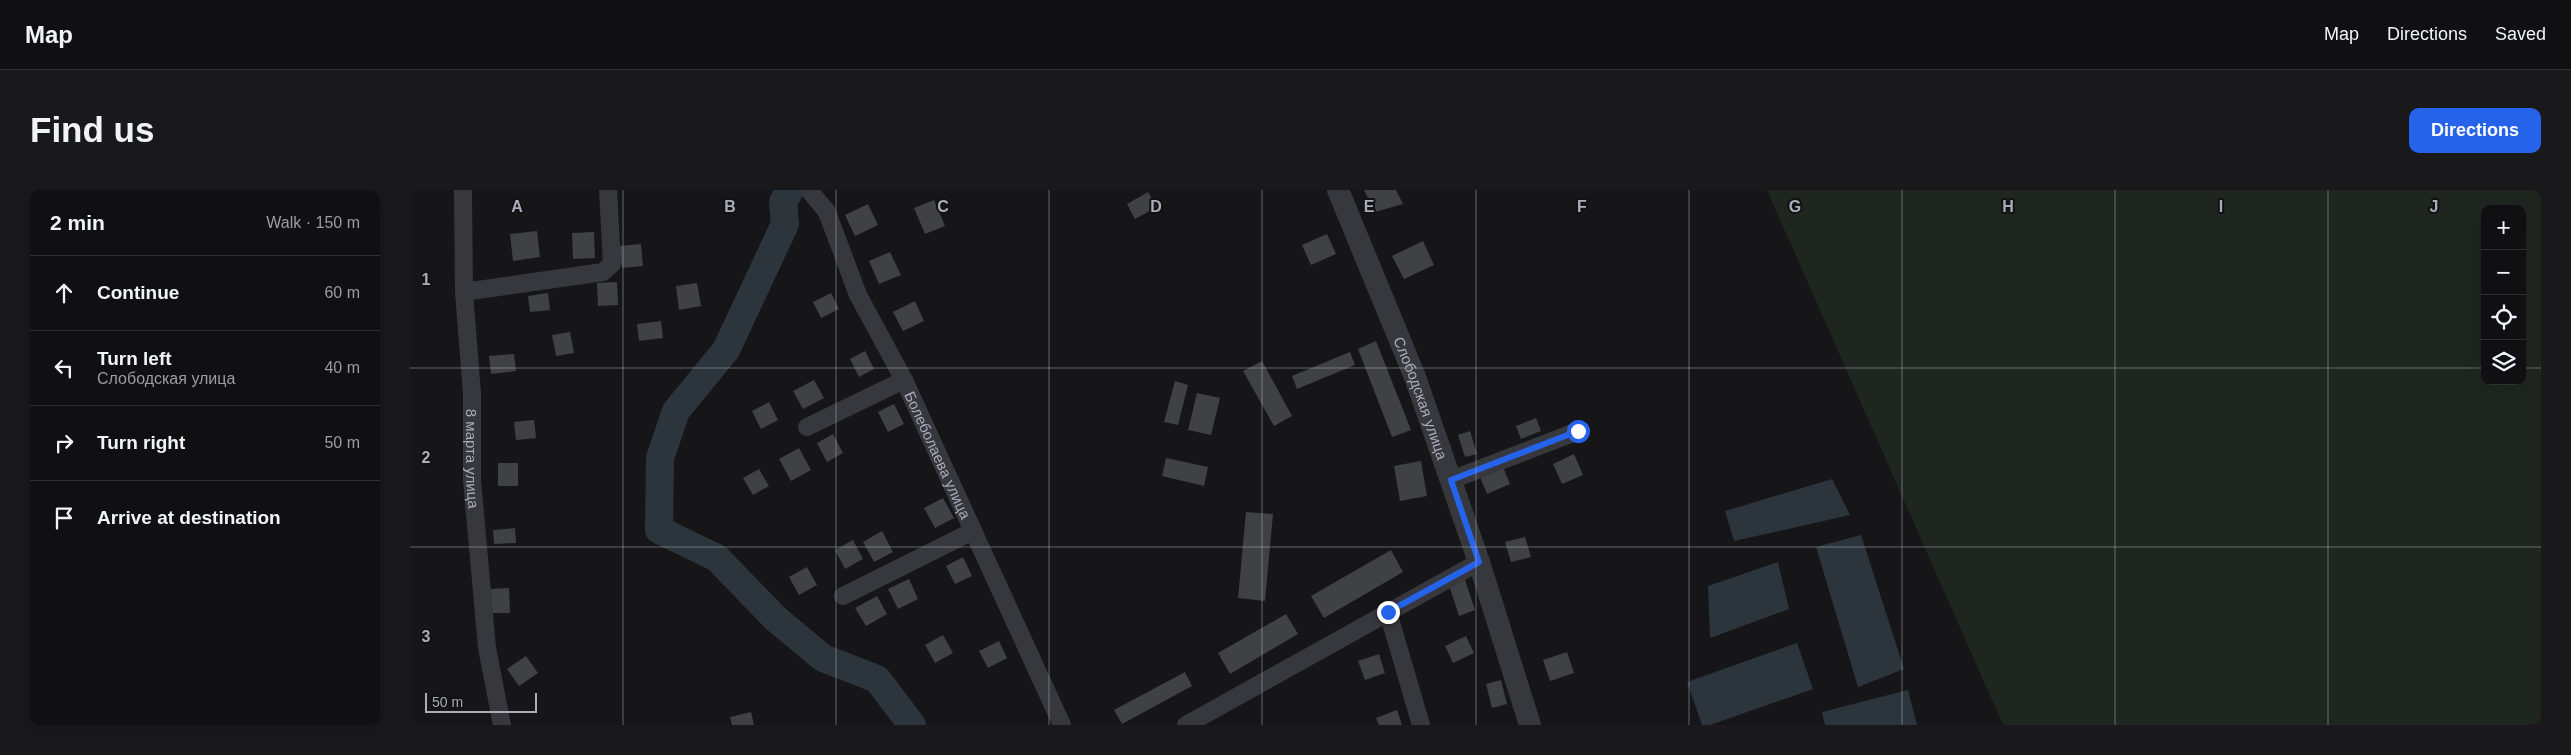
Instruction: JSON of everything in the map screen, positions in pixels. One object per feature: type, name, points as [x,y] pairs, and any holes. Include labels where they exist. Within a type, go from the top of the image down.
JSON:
[{"type":"street","name":"8 марта улица","points":[[463,190],[464,292],[472,394],[472,480],[487,648],[502,725]]},
{"type":"street","points":[[464,292],[603,272],[612,264],[608,190]]},
{"type":"street","name":"Болеболаева улица","points":[[809,190],[827,212],[858,296],[904,380],[1062,725]]},
{"type":"street","name":"Слободская улица","points":[[1338,190],[1415,377],[1479,562],[1530,725]]},
{"type":"street","points":[[807,427],[904,380]]},
{"type":"street","points":[[1451,480],[1578,431]]},
{"type":"street","points":[[843,596],[974,531]]},
{"type":"street","points":[[1186,725],[1479,562]]},
{"type":"street","points":[[1388,612],[1421,725]]},
{"type":"shaded area","points":[[1767,190],[2541,190],[2541,725],[2003,725]]},
{"type":"shaded area","points":[[1832,479],[1850,515],[1734,541],[1725,511]]},
{"type":"shaded area","points":[[1861,535],[1904,669],[1858,687],[1816,547]]},
{"type":"shaded area","points":[[1778,562],[1789,609],[1710,638],[1708,586]]},
{"type":"shaded area","points":[[1797,643],[1813,689],[1710,725],[1702,725],[1687,682]]},
{"type":"shaded area","points":[[1908,690],[1917,725],[1825,725],[1822,712]]},
{"type":"building","points":[[1364,190],[1396,190],[1403,204],[1375,212]]},
{"type":"building","points":[[1148,192],[1157,207],[1135,219],[1127,204]]},
{"type":"building","points":[[934,200],[945,226],[925,234],[914,208]]},
{"type":"building","points":[[868,204],[878,225],[855,236],[845,215]]},
{"type":"building","points":[[537,231],[540,257],[513,261],[510,234]]},
{"type":"building","points":[[594,232],[595,258],[573,259],[572,233]]},
{"type":"building","points":[[1327,234],[1336,254],[1311,265],[1302,245]]},
{"type":"building","points":[[1423,241],[1434,265],[1404,279],[1392,256]]},
{"type":"building","points":[[641,244],[643,266],[622,268],[619,246]]},
{"type":"building","points":[[890,252],[901,275],[879,284],[869,261]]},
{"type":"building","points":[[617,282],[618,305],[598,306],[597,283]]},
{"type":"building","points":[[697,283],[701,306],[679,310],[676,286]]},
{"type":"building","points":[[548,293],[550,310],[530,312],[528,296]]},
{"type":"building","points":[[831,293],[839,309],[821,318],[813,302]]},
{"type":"building","points":[[915,301],[924,321],[903,331],[893,312]]},
{"type":"building","points":[[661,321],[663,338],[639,341],[637,324]]},
{"type":"building","points":[[570,332],[574,353],[556,356],[552,335]]},
{"type":"building","points":[[1376,341],[1411,430],[1392,437],[1358,349]]},
{"type":"building","points":[[865,351],[874,369],[859,377],[850,359]]},
{"type":"building","points":[[1350,352],[1355,365],[1297,389],[1292,376]]},
{"type":"building","points":[[514,354],[516,371],[491,374],[489,356]]},
{"type":"building","points":[[1262,361],[1292,416],[1274,426],[1243,371]]},
{"type":"building","points":[[814,380],[824,398],[803,409],[793,391]]},
{"type":"building","points":[[1175,381],[1188,385],[1178,425],[1164,422]]},
{"type":"building","points":[[1197,393],[1220,398],[1211,435],[1188,430]]},
{"type":"building","points":[[769,402],[778,420],[761,429],[752,411]]},
{"type":"building","points":[[894,404],[904,424],[888,432],[878,412]]},
{"type":"building","points":[[1536,418],[1541,431],[1521,439],[1516,426]]},
{"type":"building","points":[[534,420],[536,438],[516,440],[514,422]]},
{"type":"building","points":[[1470,431],[1477,454],[1465,457],[1458,435]]},
{"type":"building","points":[[833,434],[843,453],[827,462],[817,443]]},
{"type":"building","points":[[799,448],[811,470],[791,481],[779,459]]},
{"type":"building","points":[[1574,454],[1583,475],[1562,484],[1553,464]]},
{"type":"building","points":[[1166,458],[1208,467],[1204,486],[1162,476]]},
{"type":"building","points":[[1421,461],[1427,496],[1400,501],[1394,466]]},
{"type":"building","points":[[498,463],[518,463],[518,486],[498,486]]},
{"type":"building","points":[[1503,467],[1510,484],[1487,494],[1480,477]]},
{"type":"building","points":[[759,469],[769,486],[753,495],[743,478]]},
{"type":"building","points":[[943,498],[954,518],[935,528],[924,508]]},
{"type":"building","points":[[1246,512],[1273,514],[1265,601],[1238,598]]},
{"type":"building","points":[[515,528],[516,543],[494,544],[493,530]]},
{"type":"building","points":[[882,531],[893,552],[874,562],[863,542]]},
{"type":"building","points":[[1525,537],[1531,557],[1511,562],[1505,542]]},
{"type":"building","points":[[853,540],[863,559],[845,569],[835,550]]},
{"type":"building","points":[[1391,550],[1403,572],[1324,618],[1311,596]]},
{"type":"building","points":[[963,557],[972,576],[955,584],[946,566]]},
{"type":"building","points":[[807,567],[817,585],[799,595],[789,577]]},
{"type":"building","points":[[909,579],[918,599],[898,609],[888,589]]},
{"type":"building","points":[[1465,580],[1475,610],[1459,616],[1449,585]]},
{"type":"building","points":[[509,588],[510,613],[492,613],[491,589]]},
{"type":"building","points":[[877,596],[887,614],[866,626],[855,608]]},
{"type":"building","points":[[1286,614],[1298,634],[1230,674],[1218,653]]},
{"type":"building","points":[[943,635],[953,653],[935,663],[925,645]]},
{"type":"building","points":[[1466,636],[1474,653],[1453,663],[1445,646]]},
{"type":"building","points":[[999,641],[1007,658],[988,668],[979,651]]},
{"type":"building","points":[[1567,652],[1574,673],[1550,681],[1543,660]]},
{"type":"building","points":[[1379,654],[1385,673],[1365,680],[1358,661]]},
{"type":"building","points":[[526,656],[538,673],[519,686],[507,669]]},
{"type":"building","points":[[1185,672],[1192,686],[1122,724],[1114,710]]},
{"type":"building","points":[[1501,680],[1507,704],[1492,708],[1486,684]]},
{"type":"building","points":[[1397,710],[1402,725],[1379,725],[1376,718]]},
{"type":"building","points":[[751,712],[754,725],[732,725],[730,717]]},
{"type":"waterway","points":[[790,190],[783,202],[785,224],[726,350],[676,411],[660,458],[659,530],[717,558],[776,619],[823,658],[877,679],[912,725]]},
{"type":"route","points":[[1388,612],[1479,562],[1451,480],[1578,431]]}]
